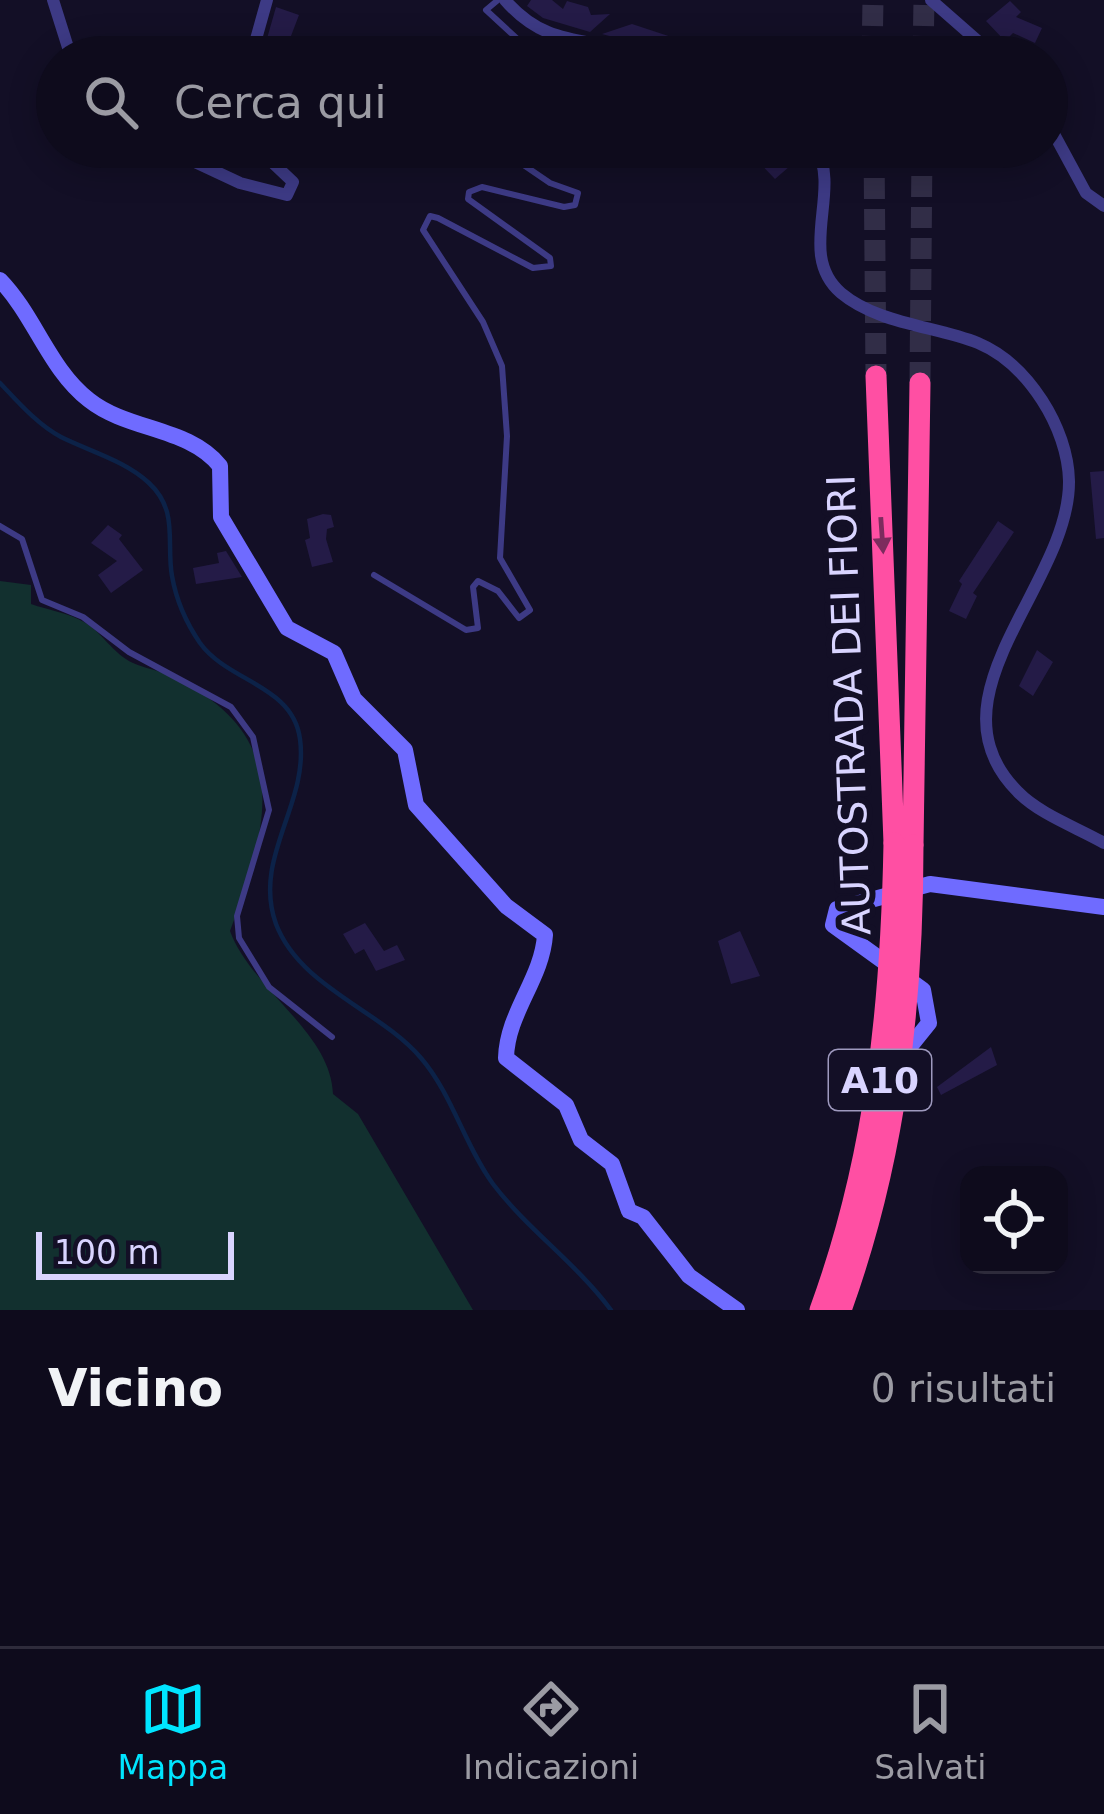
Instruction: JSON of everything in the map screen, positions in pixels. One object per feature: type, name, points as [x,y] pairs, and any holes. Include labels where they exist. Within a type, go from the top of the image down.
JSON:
[{"type":"highway","name":"AUTOSTRADA DEI FIORI","points":[[841,1310],[877,1196],[895,1115],[910,991],[876,376]]},
{"type":"highway","name":"AUTOSTRADA DEI FIORI","points":[[820,1310],[862,1176],[887,1030],[904,844],[920,383]]},
{"type":"street","points":[[52,0],[64,36]]},
{"type":"street","points":[[256,36],[267,0]]},
{"type":"street","points":[[501,0],[548,36]]},
{"type":"street","points":[[931,0],[972,36]]},
{"type":"street","points":[[1068,154],[1086,193],[1104,206]]},
{"type":"street","points":[[207,168],[239,183],[287,195],[293,182],[278,168]]},
{"type":"street","points":[[823,168],[827,181],[820,257],[841,293],[893,319],[982,344],[1030,385],[1051,414],[1069,479],[1062,538],[994,668],[985,698],[987,726],[995,754],[1022,796],[1104,843]]},
{"type":"street","points":[[0,280],[21,301],[58,366],[86,399],[120,420],[188,441],[220,466],[221,517],[287,628],[334,653],[354,699],[405,750],[416,805],[506,906],[545,935],[543,960],[514,1021],[506,1058],[566,1105],[581,1140],[612,1163],[629,1211],[643,1217],[708,1294],[736,1310]]},
{"type":"street","points":[[810,1310],[840,1221],[862,1114],[929,1023],[922,990],[833,925],[837,909],[930,884],[1104,907]]},
{"type":"lane","points":[[501,0],[486,10],[514,36]]},
{"type":"lane","points":[[374,575],[466,631],[478,628],[473,587],[478,581],[499,590],[520,618],[530,610],[500,558],[507,436],[502,366],[483,322],[423,230],[430,216],[438,218],[533,268],[551,266],[550,258],[468,199],[469,192],[482,187],[564,207],[575,205],[578,193],[528,168]]},
{"type":"lane","points":[[0,526],[22,539],[42,600],[83,617],[128,652],[231,707],[254,737],[269,810],[237,916],[239,938],[269,986],[332,1037]]},
{"type":"green space","points":[[0,581],[31,585],[31,604],[84,622],[126,659],[209,698],[237,724],[254,753],[262,784],[261,817],[255,853],[230,931],[255,973],[319,1051],[333,1094],[358,1114],[473,1310],[0,1310]]},
{"type":"building","points":[[531,0],[552,0],[563,9],[567,1],[588,7],[591,15],[610,14],[590,32],[543,18],[527,6]]},
{"type":"building","points":[[1010,1],[1021,12],[1016,17],[1042,28],[1038,36],[1000,36],[986,21]]},
{"type":"building","points":[[276,7],[299,15],[291,36],[268,36]]},
{"type":"building","points":[[632,24],[668,36],[609,36],[602,34]]},
{"type":"building","points":[[764,168],[788,168],[775,179]]},
{"type":"building","points":[[1104,471],[1104,538],[1096,539],[1090,472]]},
{"type":"building","points":[[331,515],[334,527],[327,529],[326,539],[333,562],[312,567],[305,540],[310,538],[307,519]]},
{"type":"building","points":[[998,521],[1014,532],[973,593],[977,596],[966,619],[949,611],[962,584],[959,581]]},
{"type":"building","points":[[108,525],[122,535],[119,539],[143,570],[111,593],[98,575],[117,561],[91,543]]},
{"type":"building","points":[[226,551],[242,577],[196,584],[193,568],[219,563],[217,553]]},
{"type":"building","points":[[1037,650],[1053,662],[1033,696],[1019,686]]},
{"type":"building","points":[[365,923],[384,951],[397,945],[405,960],[376,971],[364,949],[355,954],[343,934]]},
{"type":"building","points":[[740,931],[760,976],[731,984],[718,941]]},
{"type":"building","points":[[991,1047],[997,1065],[941,1095],[937,1087]]},
{"type":"waterway","points":[[0,383],[53,432],[129,469],[158,494],[168,516],[174,585],[195,636],[226,667],[273,695],[295,721],[301,763],[271,876],[276,924],[287,946],[322,981],[421,1058],[493,1184],[611,1310]]},
{"type":"tunnel","points":[[872,36],[873,0]]},
{"type":"tunnel","points":[[923,36],[924,0]]},
{"type":"tunnel","points":[[874,168],[876,376]]},
{"type":"tunnel","points":[[920,383],[922,168]]}]
